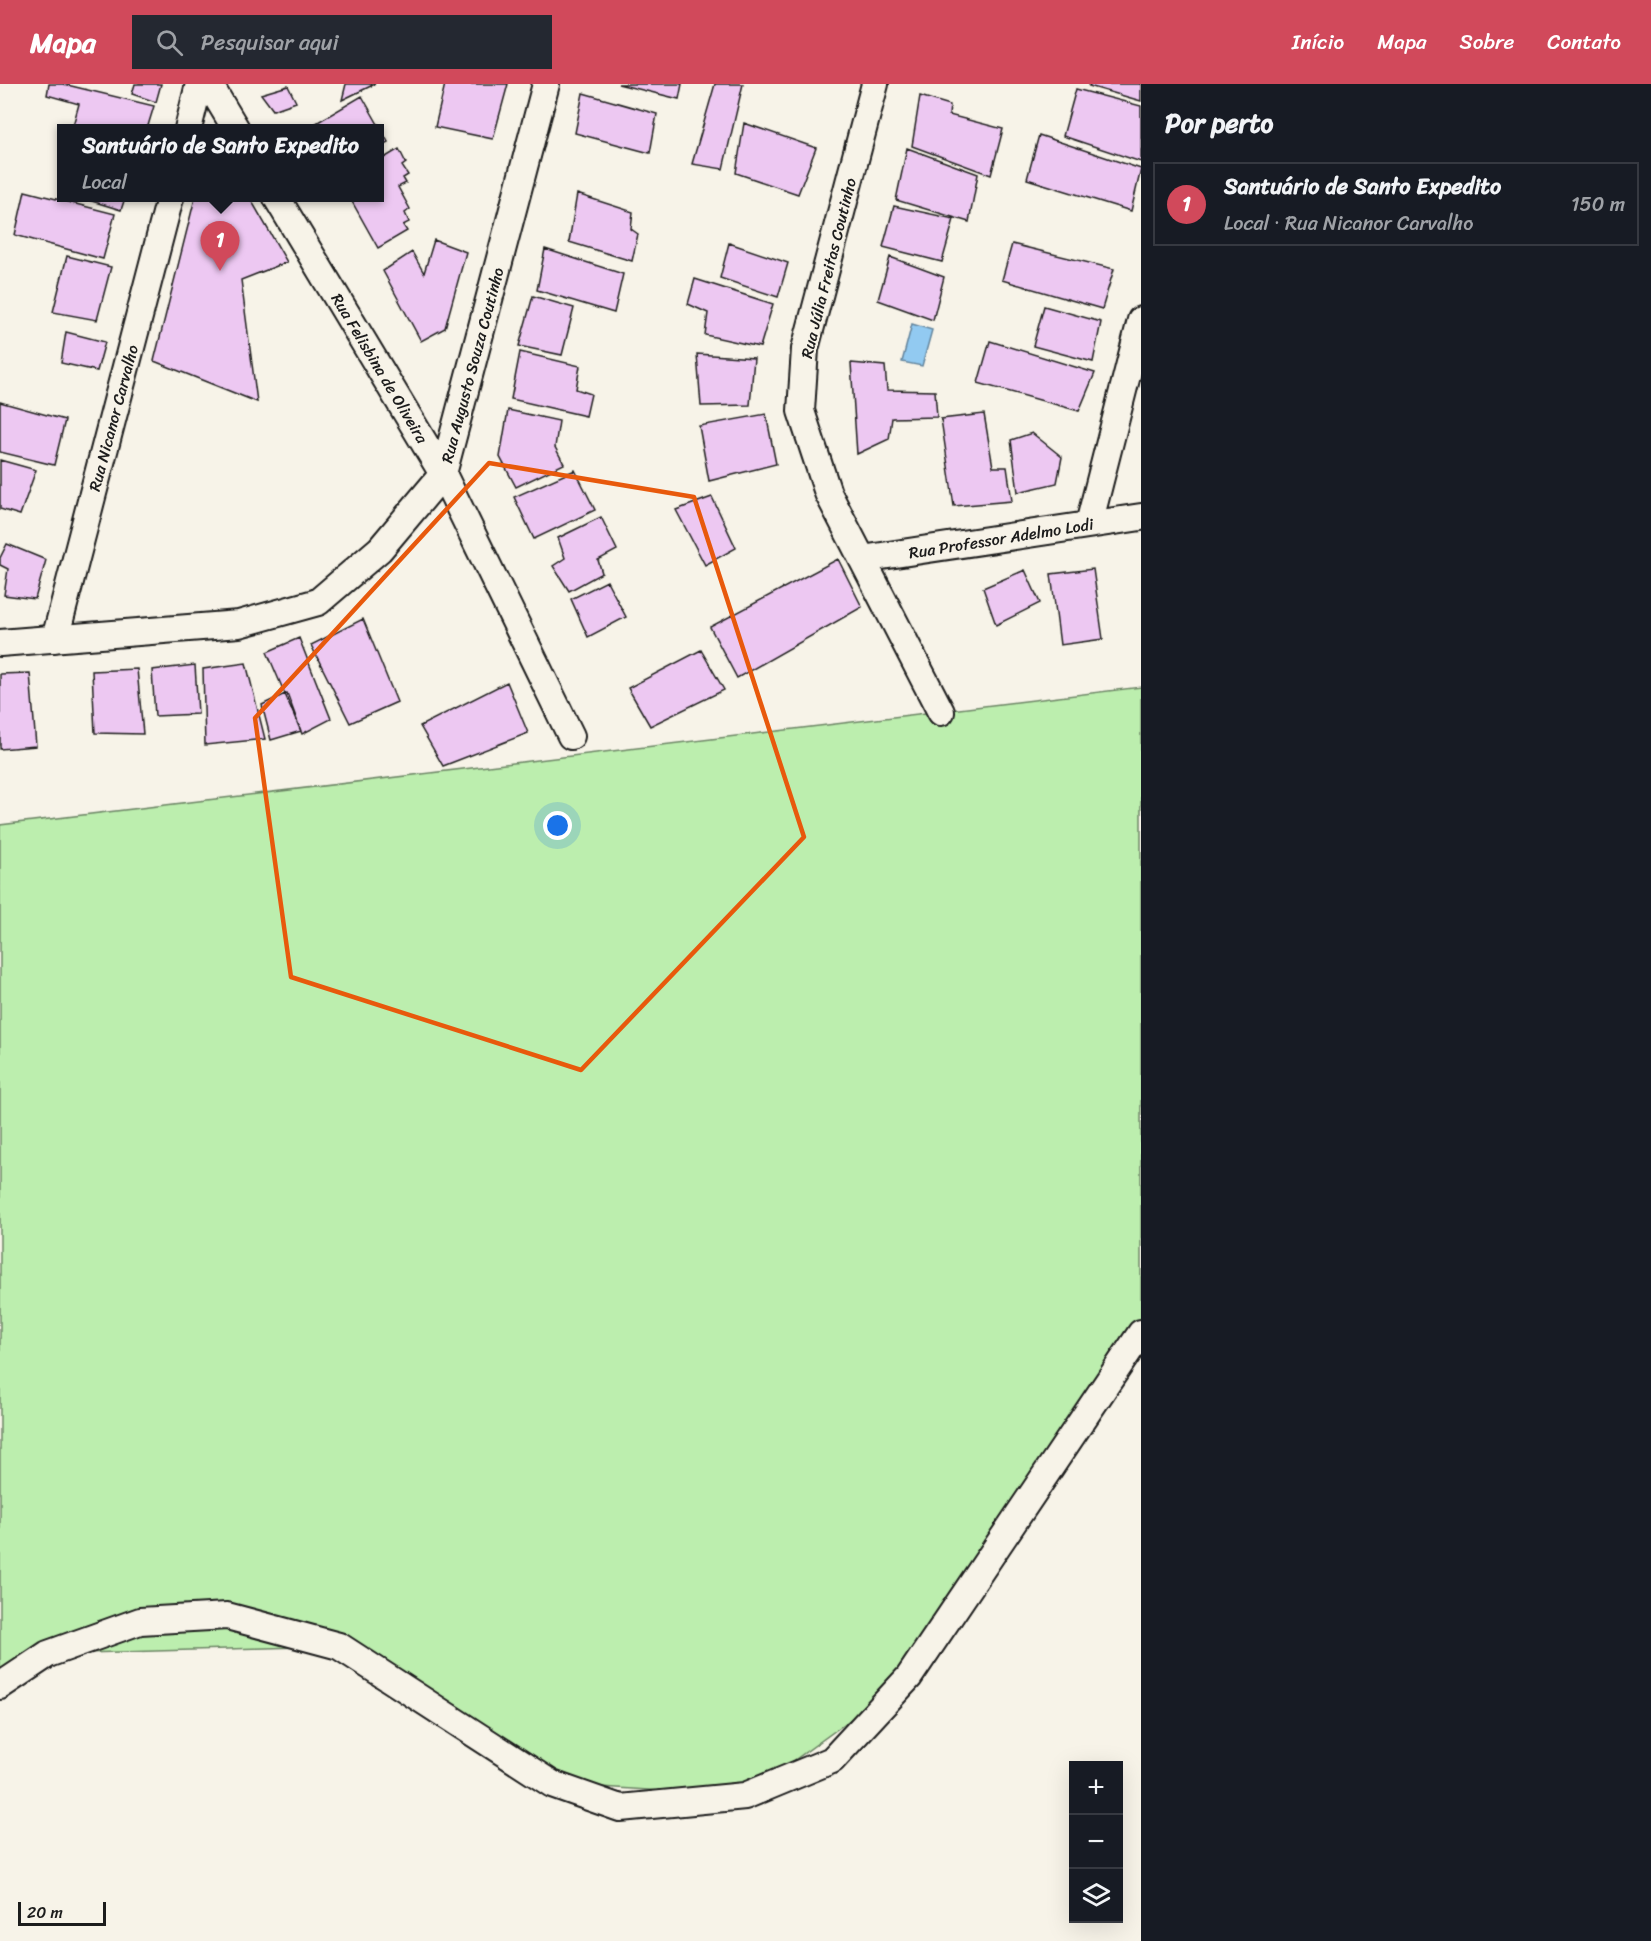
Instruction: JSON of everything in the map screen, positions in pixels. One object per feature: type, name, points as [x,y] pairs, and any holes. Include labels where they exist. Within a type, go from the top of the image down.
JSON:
[{"type":"street","points":[[189,124],[199,84]]},
{"type":"street","points":[[209,84],[233,124]]},
{"type":"street","name":"Rua Augusto Souza Coutinho","points":[[0,643],[239,624],[318,602],[380,549],[443,474],[546,84]]},
{"type":"street","name":"Rua Júlia Freitas Coutinho","points":[[875,84],[805,349],[801,411],[828,493],[940,712]]},
{"type":"street","name":"Rua Nicanor Carvalho","points":[[55,639],[169,202]]},
{"type":"street","name":"Rua Felisbina de Oliveira","points":[[280,202],[443,474],[571,736]]},
{"type":"street","points":[[1089,524],[1141,320]]},
{"type":"street","name":"Rua Professor Adelmo Lodi","points":[[862,559],[1141,517]]},
{"type":"street","points":[[0,1686],[48,1654],[140,1622],[227,1616],[339,1646],[552,1784],[620,1808],[745,1796],[832,1760],[909,1677],[1141,1333]]},
{"type":"highlighted area","points":[[489,463],[694,497],[804,837],[581,1070],[291,977],[255,718]]},
{"type":"green space","points":[[1141,687],[1141,1324],[909,1677],[745,1796],[552,1784],[339,1646],[48,1654],[0,1686],[0,825]]},
{"type":"water","points":[[912,324],[932,330],[922,366],[902,362]]},
{"type":"building","points":[[49,84],[63,84],[154,106],[149,124],[73,124],[79,104],[47,95]]},
{"type":"building","points":[[135,84],[161,84],[156,102],[132,94]]},
{"type":"building","points":[[346,84],[375,84],[342,100]]},
{"type":"building","points":[[445,84],[508,84],[493,139],[435,127]]},
{"type":"building","points":[[618,84],[682,84],[679,99]]},
{"type":"building","points":[[715,84],[743,84],[723,169],[692,164]]},
{"type":"building","points":[[1090,84],[1141,84],[1141,101],[1089,86]]},
{"type":"building","points":[[288,86],[296,102],[273,110],[261,94]]},
{"type":"building","points":[[1076,89],[1141,106],[1141,162],[1063,136]]},
{"type":"building","points":[[583,93],[657,114],[650,153],[575,133]]},
{"type":"building","points":[[362,96],[378,124],[314,124]]},
{"type":"building","points":[[920,96],[950,105],[949,115],[1003,129],[991,175],[912,146]]},
{"type":"building","points":[[744,123],[816,148],[798,194],[736,173]]},
{"type":"building","points":[[1039,135],[1141,169],[1131,211],[1027,179]]},
{"type":"building","points":[[907,148],[978,174],[969,222],[896,200]]},
{"type":"building","points":[[399,149],[406,163],[402,166],[408,175],[403,178],[406,183],[398,187],[410,209],[405,213],[409,222],[403,225],[407,231],[378,248],[352,202],[384,202],[384,158]]},
{"type":"building","points":[[25,191],[57,199],[57,202],[68,202],[115,214],[103,259],[15,235]]},
{"type":"building","points":[[577,194],[633,212],[631,229],[638,234],[632,261],[569,242]]},
{"type":"building","points":[[95,202],[124,202],[121,210]]},
{"type":"building","points":[[194,202],[252,202],[287,262],[241,280],[257,402],[154,361]]},
{"type":"building","points":[[894,206],[954,219],[942,262],[883,247]]},
{"type":"building","points":[[434,240],[466,252],[445,328],[421,341],[383,271],[412,252],[424,273]]},
{"type":"building","points":[[729,243],[788,263],[778,297],[720,278]]},
{"type":"building","points":[[1012,244],[1114,269],[1102,309],[1002,280]]},
{"type":"building","points":[[545,249],[623,274],[614,313],[537,290]]},
{"type":"building","points":[[67,256],[111,267],[97,320],[53,312]]},
{"type":"building","points":[[890,257],[944,277],[933,320],[878,300]]},
{"type":"building","points":[[695,279],[773,304],[760,347],[705,335],[708,313],[688,304]]},
{"type":"building","points":[[533,296],[574,308],[562,355],[519,346]]},
{"type":"building","points":[[1044,306],[1101,322],[1093,362],[1033,346]]},
{"type":"building","points":[[66,332],[105,342],[97,371],[61,363]]},
{"type":"building","points":[[990,341],[1095,373],[1079,411],[978,383]]},
{"type":"building","points":[[520,352],[580,366],[576,389],[591,394],[586,416],[511,399]]},
{"type":"building","points":[[697,354],[754,358],[750,405],[701,406]]},
{"type":"building","points":[[851,363],[885,366],[887,390],[935,391],[937,417],[892,418],[889,439],[857,454]]},
{"type":"building","points":[[0,402],[65,420],[54,465],[0,452]]},
{"type":"building","points":[[508,410],[559,421],[555,447],[564,464],[516,487],[500,457]]},
{"type":"building","points":[[766,414],[776,464],[709,481],[699,426]]},
{"type":"building","points":[[984,414],[993,467],[1007,467],[1012,501],[954,506],[941,419]]},
{"type":"building","points":[[1032,433],[1062,457],[1057,483],[1018,492],[1011,440]]},
{"type":"building","points":[[0,460],[36,470],[20,515],[0,509]]},
{"type":"building","points":[[575,470],[595,510],[534,539],[514,497]]},
{"type":"building","points":[[712,497],[736,548],[705,565],[676,510]]},
{"type":"building","points":[[601,517],[617,550],[598,560],[602,573],[569,591],[553,566],[565,558],[558,538]]},
{"type":"building","points":[[7,544],[46,560],[35,599],[4,595],[8,569],[0,565],[0,558]]},
{"type":"building","points":[[838,559],[862,607],[737,678],[710,627]]},
{"type":"building","points":[[1093,569],[1103,639],[1060,645],[1051,574]]},
{"type":"building","points":[[1025,570],[1040,603],[996,625],[983,588]]},
{"type":"building","points":[[607,581],[626,617],[588,637],[571,599]]},
{"type":"building","points":[[363,619],[397,702],[350,723],[311,645]]},
{"type":"building","points":[[299,638],[331,719],[302,734],[267,652]]},
{"type":"building","points":[[701,650],[724,690],[650,726],[628,688]]},
{"type":"building","points":[[246,663],[265,739],[205,745],[203,669]]},
{"type":"building","points":[[195,665],[198,714],[155,716],[152,670]]},
{"type":"building","points":[[137,669],[143,734],[95,733],[92,671]]},
{"type":"building","points":[[30,673],[36,746],[0,749],[0,674]]},
{"type":"building","points":[[507,682],[528,733],[443,766],[420,726]]},
{"type":"building","points":[[287,693],[301,731],[271,740],[262,705]]},
{"type":"place","name":"Santuário de Santo Expedito","points":[[220,271]]}]
